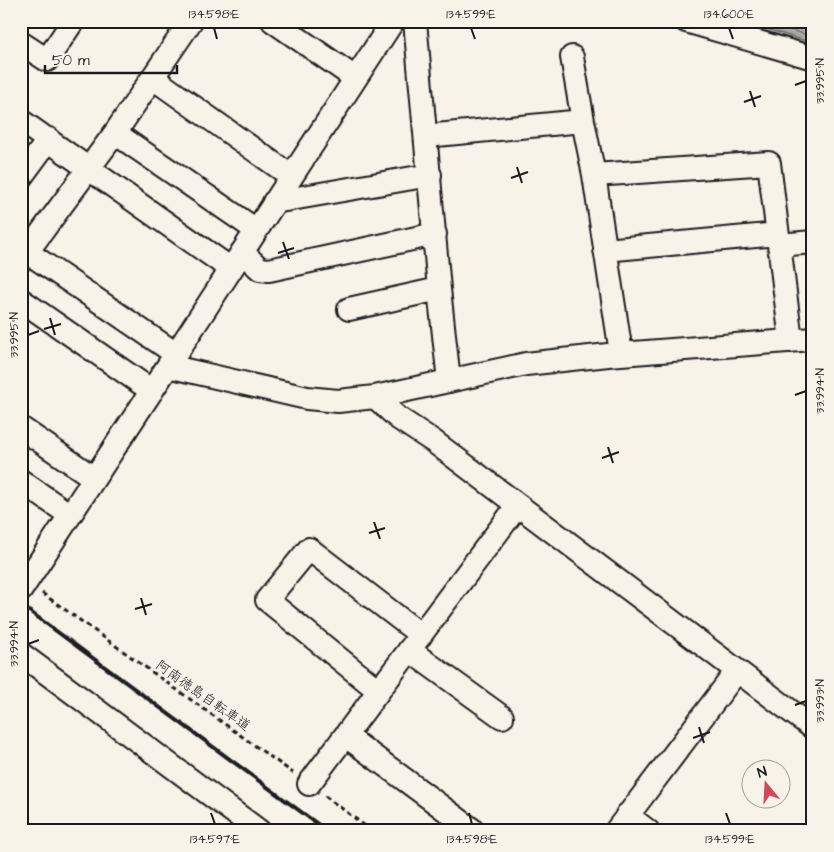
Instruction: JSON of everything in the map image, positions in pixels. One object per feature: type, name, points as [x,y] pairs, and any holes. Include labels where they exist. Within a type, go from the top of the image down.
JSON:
[{"type":"street","points":[[21,43],[47,60],[73,21]]},
{"type":"street","points":[[191,21],[115,133],[24,256],[172,360],[307,398],[338,401],[376,397],[526,364],[621,354],[802,340],[778,240],[769,163],[594,175]]},
{"type":"street","points":[[273,21],[355,78]]},
{"type":"street","points":[[24,587],[392,21]]},
{"type":"street","points":[[415,21],[449,381]]},
{"type":"street","points":[[686,21],[813,58]]},
{"type":"street","points":[[572,57],[594,175],[621,354]]},
{"type":"street","points":[[153,78],[291,176]]},
{"type":"street","points":[[21,121],[88,168],[237,261],[260,269],[269,270],[435,234]]},
{"type":"street","points":[[426,136],[583,121]]},
{"type":"street","points":[[115,133],[256,230]]},
{"type":"street","points":[[21,177],[49,139]]},
{"type":"street","points":[[274,202],[430,175]]},
{"type":"street","points":[[606,250],[778,240],[813,242]]},
{"type":"street","points":[[349,309],[439,289]]},
{"type":"street","points":[[21,300],[152,391]]},
{"type":"street","points":[[376,397],[398,418],[433,441],[813,728]]},
{"type":"street","points":[[21,428],[94,478]]},
{"type":"street","points":[[21,481],[70,515]]},
{"type":"street","points":[[309,784],[518,506]]},
{"type":"street","points":[[379,691],[267,600],[309,549],[502,717]]},
{"type":"street","points":[[21,654],[259,831]]},
{"type":"street","points":[[648,831],[621,823],[737,671]]},
{"type":"street","points":[[346,736],[474,831]]},
{"type":"path","name":"阿南徳島自転車道","points":[[24,587],[309,784],[372,831]]},
{"type":"water","points":[[723,21],[813,21],[813,48]]},
{"type":"railway","points":[[21,605],[327,831]]}]
